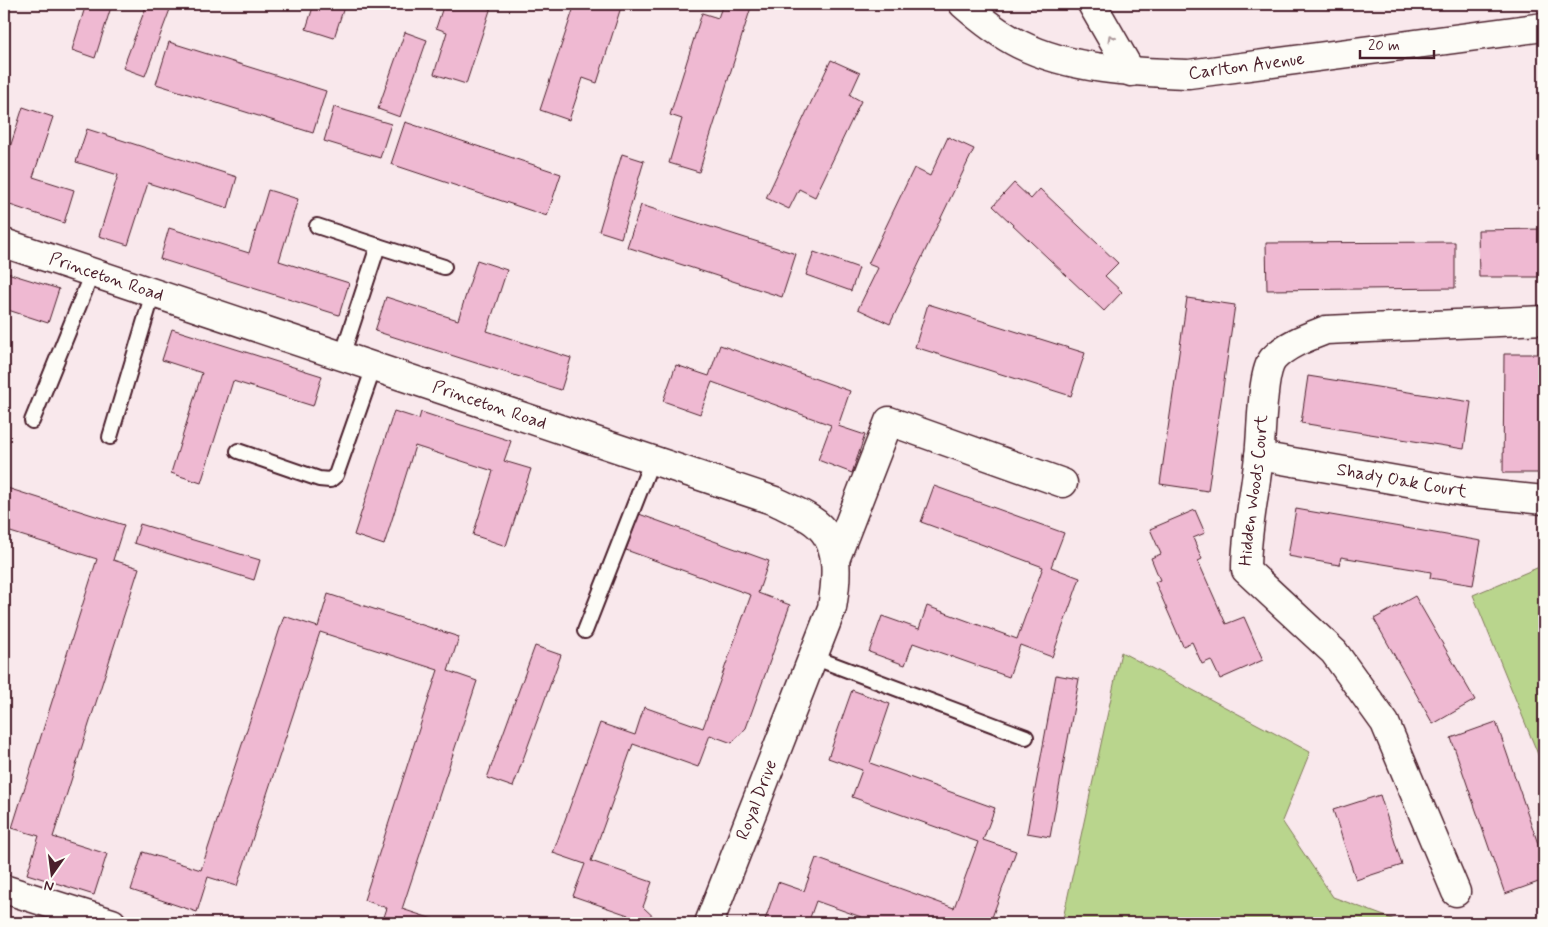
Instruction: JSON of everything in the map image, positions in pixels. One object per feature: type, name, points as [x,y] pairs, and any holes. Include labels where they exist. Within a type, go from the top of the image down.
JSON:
[{"type":"street","name":"Carlton Avenue","points":[[963,4],[981,20],[1020,44],[1067,61],[1130,72],[1189,74],[1544,27]]},
{"type":"street","points":[[1092,4],[1130,72]]},
{"type":"street","name":"Princeton Road","points":[[4,243],[775,501],[812,520],[831,542],[838,576],[832,608],[810,667]]},
{"type":"street","name":"Hidden Woods Court","points":[[1456,892],[1385,723],[1334,652],[1246,570],[1246,542],[1259,456],[1264,388],[1272,360],[1298,341],[1326,330],[1544,320]]},
{"type":"street","points":[[835,560],[889,422],[1063,483]]},
{"type":"street","name":"Shady Oak Court","points":[[1259,456],[1465,492],[1544,500]]},
{"type":"street","name":"Royal Drive","points":[[709,923],[810,667]]},
{"type":"street","points":[[4,889],[112,923]]},
{"type":"lane","points":[[317,226],[444,267]]},
{"type":"lane","points":[[342,356],[378,246]]},
{"type":"lane","points":[[32,421],[92,273]]},
{"type":"lane","points":[[110,437],[153,293]]},
{"type":"lane","points":[[238,451],[320,479],[330,480],[336,475],[374,367]]},
{"type":"lane","points":[[585,632],[652,460]]},
{"type":"lane","points":[[810,667],[1026,738]]},
{"type":"green space","points":[[1544,565],[1544,769],[1473,595]]},
{"type":"green space","points":[[1121,652],[1310,752],[1282,821],[1333,897],[1403,923],[1062,923]]},
{"type":"building","points":[[86,4],[112,4],[95,58],[72,50]]},
{"type":"building","points":[[147,4],[172,4],[145,76],[123,68]]},
{"type":"building","points":[[314,4],[345,4],[334,38],[306,29]]},
{"type":"building","points":[[444,4],[492,4],[466,84],[434,74],[447,32],[436,28]]},
{"type":"building","points":[[575,4],[622,4],[597,83],[583,78],[569,120],[540,110]]},
{"type":"building","points":[[723,4],[752,4],[699,172],[669,163],[682,119],[670,115],[702,13],[718,18]]},
{"type":"building","points":[[405,32],[427,40],[400,117],[378,109]]},
{"type":"building","points":[[169,42],[326,91],[313,133],[156,84]]},
{"type":"building","points":[[831,60],[860,73],[850,95],[861,101],[815,197],[799,189],[789,209],[766,198]]},
{"type":"building","points":[[23,107],[53,117],[33,177],[74,190],[64,223],[4,203],[4,166]]},
{"type":"building","points":[[334,107],[391,124],[380,158],[324,141]]},
{"type":"building","points":[[405,122],[561,174],[547,216],[391,164]]},
{"type":"building","points":[[87,129],[237,177],[228,208],[148,183],[128,245],[99,236],[118,175],[76,162]]},
{"type":"building","points":[[948,137],[974,149],[890,324],[858,309],[878,268],[868,264],[914,168],[930,176]]},
{"type":"building","points":[[622,154],[644,161],[621,238],[599,231]]},
{"type":"building","points":[[1014,183],[1031,199],[1040,189],[1118,263],[1105,276],[1122,292],[1104,311],[993,206]]},
{"type":"building","points":[[268,190],[298,199],[279,261],[349,283],[339,315],[160,259],[169,228],[249,253]]},
{"type":"building","points":[[641,205],[796,254],[782,297],[627,247]]},
{"type":"building","points":[[1544,229],[1544,277],[1479,277],[1478,230]]},
{"type":"building","points":[[1455,242],[1455,288],[1267,290],[1266,243]]},
{"type":"building","points":[[814,252],[859,268],[851,291],[806,275]]},
{"type":"building","points":[[477,260],[507,270],[487,331],[571,358],[561,390],[375,331],[386,297],[458,320]]},
{"type":"building","points":[[4,272],[59,289],[48,323],[5,309],[4,312]]},
{"type":"building","points":[[1187,298],[1235,305],[1208,491],[1160,484]]},
{"type":"building","points":[[928,304],[1085,353],[1071,396],[915,347]]},
{"type":"building","points":[[172,329],[322,376],[313,406],[233,381],[201,483],[171,473],[202,373],[162,360]]},
{"type":"building","points":[[720,345],[850,391],[838,426],[865,435],[852,473],[818,460],[831,425],[712,382],[700,414],[663,401],[676,365],[709,376]]},
{"type":"building","points":[[1504,354],[1544,354],[1544,473],[1503,473]]},
{"type":"building","points":[[1308,376],[1471,402],[1464,449],[1301,423]]},
{"type":"building","points":[[394,411],[419,419],[421,412],[511,441],[504,461],[531,469],[506,546],[473,535],[493,471],[415,446],[384,545],[354,535]]},
{"type":"building","points":[[934,486],[1064,533],[1051,567],[1080,578],[1052,657],[1020,645],[1009,677],[913,643],[905,665],[869,652],[882,616],[919,629],[927,606],[1017,639],[1043,567],[921,522]]},
{"type":"building","points":[[4,487],[124,525],[113,560],[139,568],[53,837],[107,854],[94,895],[27,874],[39,836],[12,828],[97,559],[4,530]]},
{"type":"building","points":[[1296,509],[1481,541],[1473,585],[1430,578],[1431,572],[1341,557],[1339,565],[1288,556]]},
{"type":"building","points":[[1195,510],[1205,533],[1193,538],[1202,559],[1198,561],[1226,624],[1244,617],[1263,660],[1220,679],[1211,660],[1202,664],[1192,642],[1183,646],[1155,582],[1160,580],[1151,558],[1161,554],[1150,529]]},
{"type":"building","points":[[639,514],[769,561],[758,593],[790,605],[746,728],[732,743],[710,735],[698,767],[633,744],[591,861],[652,882],[643,907],[660,923],[625,923],[628,915],[573,896],[585,864],[553,853],[600,723],[635,735],[644,707],[703,728],[751,595],[626,550]]},
{"type":"building","points":[[140,524],[260,560],[254,580],[134,543]]},
{"type":"building","points":[[328,594],[459,637],[448,671],[477,681],[402,909],[445,923],[382,923],[387,908],[364,900],[438,670],[320,632],[237,886],[208,877],[197,912],[131,890],[143,852],[201,870],[284,616],[318,627]]},
{"type":"building","points":[[1415,596],[1475,700],[1433,724],[1374,619]]},
{"type":"building","points":[[535,646],[561,655],[513,787],[487,778]]},
{"type":"building","points":[[1056,675],[1079,679],[1050,837],[1027,833]]},
{"type":"building","points":[[852,690],[890,704],[870,763],[995,808],[983,840],[1016,851],[990,923],[965,923],[953,919],[951,923],[878,923],[816,901],[808,923],[764,923],[778,882],[804,891],[816,858],[954,908],[978,842],[852,797],[862,770],[828,758]]},
{"type":"building","points":[[1496,722],[1544,861],[1544,880],[1505,894],[1451,738]]},
{"type":"building","points":[[1380,795],[1402,865],[1356,880],[1333,810]]}]
